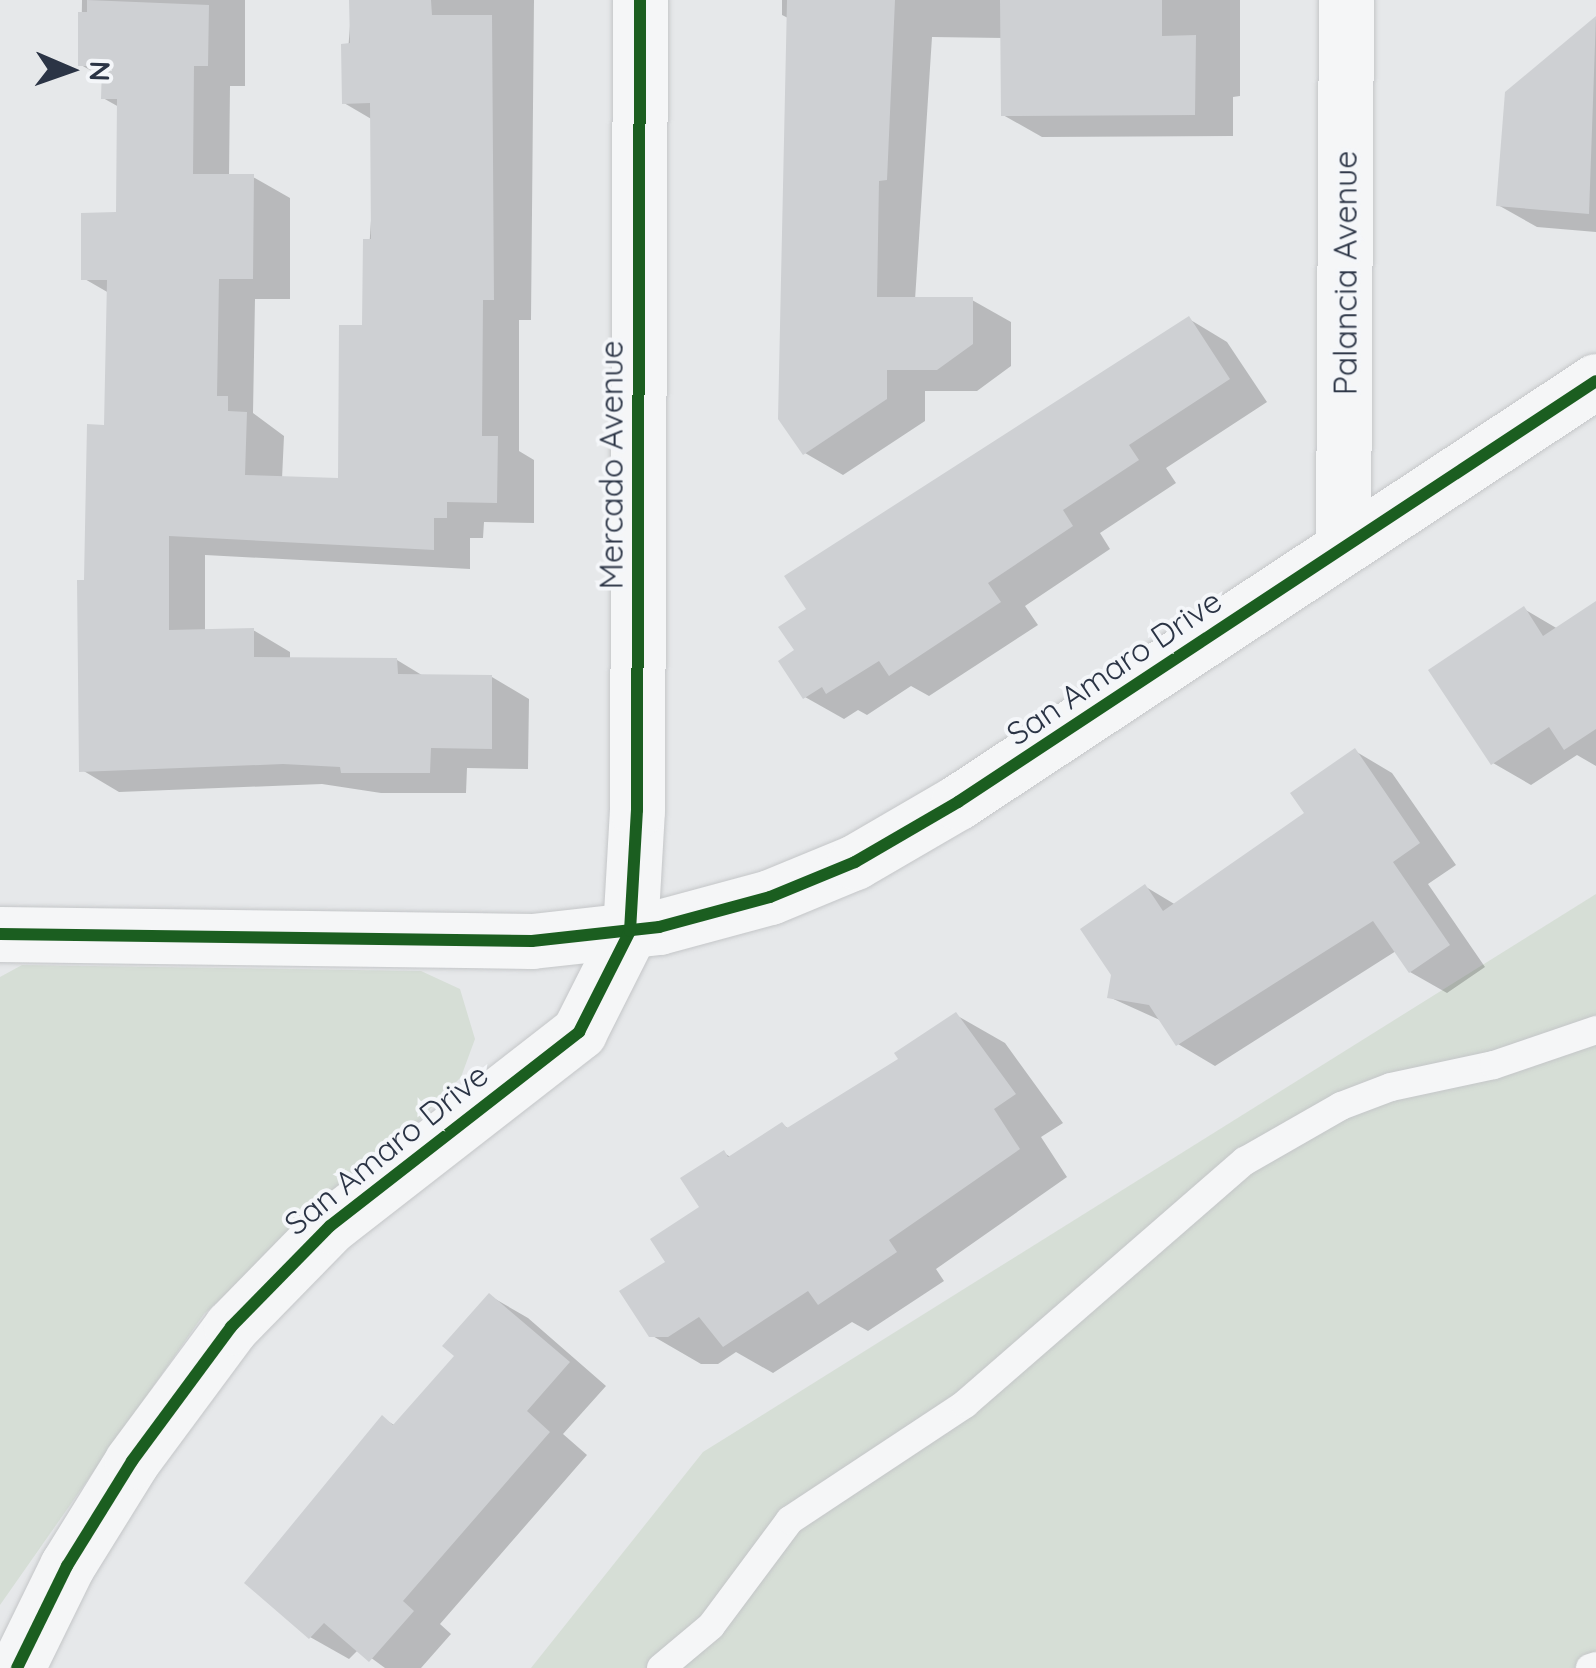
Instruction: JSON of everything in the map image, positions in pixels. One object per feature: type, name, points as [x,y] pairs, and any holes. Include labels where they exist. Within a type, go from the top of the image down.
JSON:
[{"type":"street","name":"Mercado Avenue","points":[[630,931],[637,810],[640,0]]},
{"type":"street","name":"Palancia Avenue","points":[[1343,546],[1346,0]]},
{"type":"street","name":"San Amaro Drive","points":[[0,934],[532,941],[630,931],[714,916],[870,854],[1080,724],[1596,381]]},
{"type":"street","name":"San Amaro Drive","points":[[17,1668],[68,1566],[132,1461],[231,1327],[330,1226],[579,1032],[630,931]]},
{"type":"lane","points":[[661,1668],[711,1626],[790,1520],[965,1404],[1245,1161],[1391,1087],[1494,1066],[1596,1030]]},
{"type":"shaded area","points":[[1596,894],[1596,1668],[531,1668],[703,1452]]},
{"type":"shaded area","points":[[22,965],[421,971],[460,989],[475,1039],[461,1077],[408,1132],[204,1314],[0,1605],[0,977]]},
{"type":"building","points":[[87,0],[209,5],[208,66],[194,66],[193,174],[254,174],[253,279],[219,279],[217,396],[228,396],[228,411],[247,412],[245,475],[338,478],[339,325],[362,325],[363,239],[371,239],[370,103],[342,104],[341,44],[350,43],[349,0],[431,0],[432,15],[492,15],[494,300],[483,300],[482,436],[498,436],[497,503],[447,502],[447,518],[434,518],[434,550],[169,536],[169,630],[254,628],[254,657],[397,658],[398,674],[492,675],[492,749],[431,748],[430,773],[341,773],[340,767],[283,764],[79,772],[77,580],[84,580],[87,424],[104,425],[107,280],[81,280],[81,213],[116,212],[117,99],[101,99],[102,66],[78,66],[78,12],[87,12]]},
{"type":"building","points":[[787,0],[895,0],[887,180],[879,181],[877,297],[973,297],[973,344],[937,370],[887,370],[887,399],[803,455],[778,419]]},
{"type":"building","points":[[1000,0],[1162,0],[1162,36],[1196,35],[1195,115],[1001,116]]},
{"type":"building","points":[[1596,16],[1589,214],[1496,206],[1505,92]]},
{"type":"building","points":[[1189,316],[1230,379],[1129,445],[1139,460],[1063,510],[1073,526],[988,583],[1001,602],[889,676],[879,661],[826,694],[822,687],[803,699],[778,661],[794,650],[778,627],[806,609],[784,576]]},
{"type":"building","points":[[1596,601],[1596,729],[1564,750],[1549,727],[1491,765],[1428,670],[1524,606],[1543,636]]},
{"type":"building","points":[[1355,748],[1420,843],[1393,862],[1450,945],[1409,973],[1373,921],[1176,1046],[1149,1005],[1107,998],[1111,975],[1080,929],[1145,884],[1163,911],[1304,813],[1290,793]]},
{"type":"building","points":[[956,1012],[1016,1094],[994,1109],[1020,1149],[889,1240],[897,1252],[818,1305],[808,1291],[723,1347],[699,1317],[668,1337],[649,1337],[619,1291],[665,1262],[650,1239],[699,1207],[680,1178],[724,1150],[728,1157],[782,1122],[787,1128],[898,1059],[894,1053]]},
{"type":"building","points":[[489,1293],[570,1362],[527,1411],[550,1432],[403,1601],[414,1611],[369,1662],[324,1623],[309,1639],[244,1583],[382,1415],[393,1425],[454,1356],[442,1346]]},
{"type":"cycle path","points":[[17,1668],[67,1566],[132,1461],[231,1327],[330,1226],[579,1032],[630,931],[637,810],[640,0]]},
{"type":"cycle path","points":[[0,934],[532,941],[659,927],[770,897],[855,862],[958,802],[1596,381]]}]
